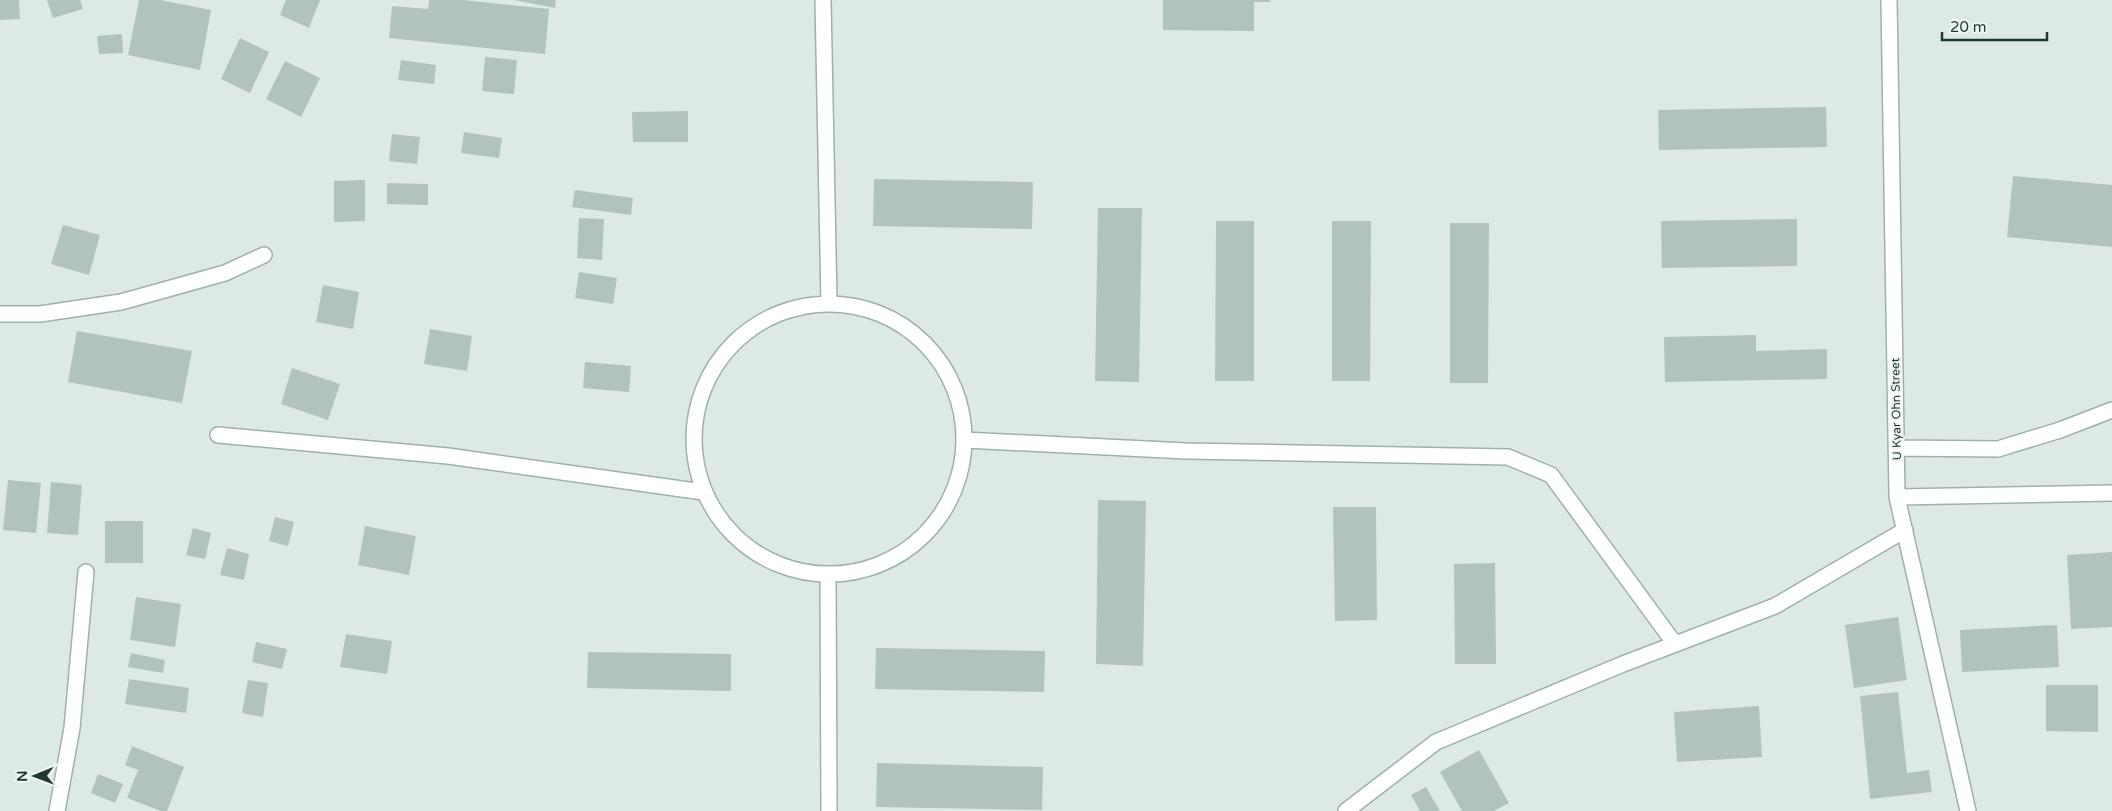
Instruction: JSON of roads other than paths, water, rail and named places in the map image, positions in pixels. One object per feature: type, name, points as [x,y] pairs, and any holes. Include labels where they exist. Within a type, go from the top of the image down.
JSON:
[{"type":"street","points":[[823,0],[829,302]]},
{"type":"street","name":"U Kyar Ohn Street","points":[[1888,0],[1897,497],[1968,811]]},
{"type":"street","points":[[0,314],[40,314],[121,302],[225,273],[264,255]]},
{"type":"street","points":[[829,302],[881,313],[925,343],[954,387],[965,440],[954,492],[925,536],[880,566],[828,576],[776,565],[732,536],[703,492],[693,439],[703,387],[733,342],[777,313],[829,302]]},
{"type":"street","points":[[1896,448],[1998,449],[2060,430],[2112,410]]},
{"type":"street","points":[[218,435],[448,456],[703,492]]},
{"type":"street","points":[[965,440],[1186,451],[1508,458],[1551,474],[1675,644]]},
{"type":"street","points":[[1897,497],[2112,493]]},
{"type":"street","points":[[1346,811],[1436,742],[1675,644],[1775,606],[1905,530]]},
{"type":"street","points":[[57,811],[72,728],[86,572]]},
{"type":"street","points":[[828,576],[829,811]]}]
